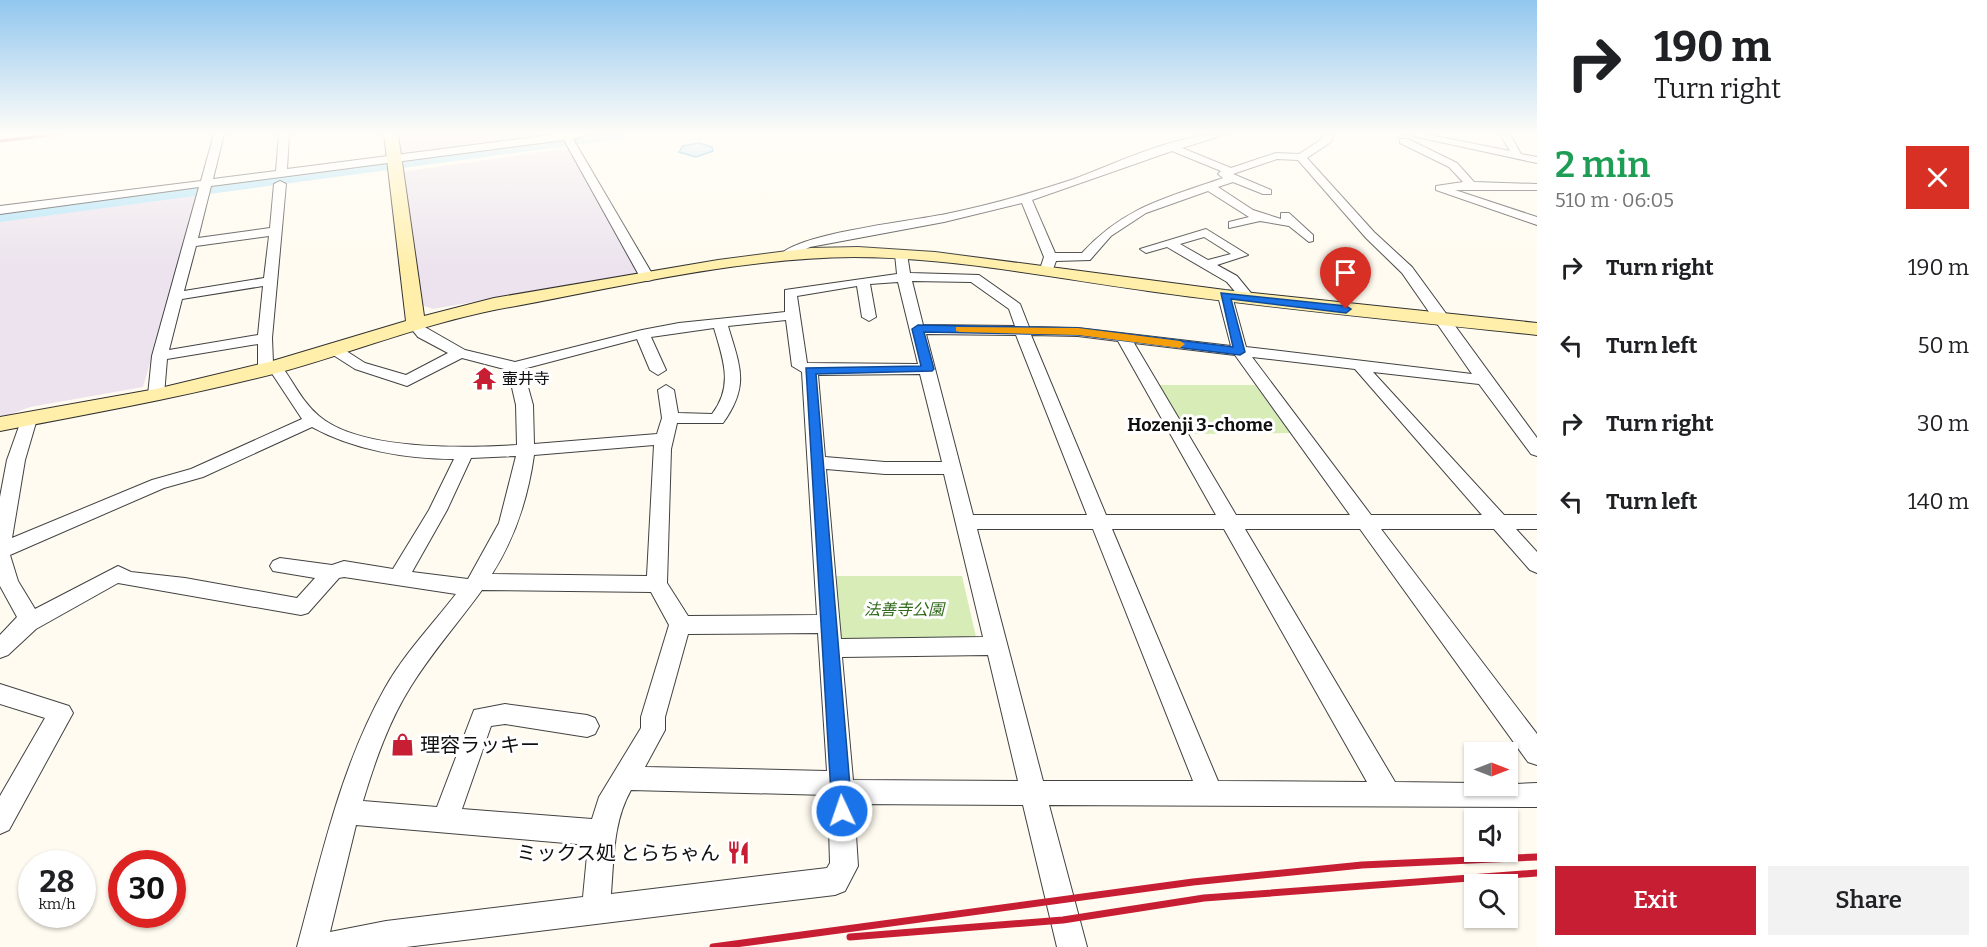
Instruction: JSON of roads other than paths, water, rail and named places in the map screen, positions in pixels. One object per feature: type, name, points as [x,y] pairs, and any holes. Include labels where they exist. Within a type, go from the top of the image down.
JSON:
[{"type":"street","points":[[156,395],[160,356],[207,178]]},
{"type":"street","points":[[0,210],[288,178]]},
{"type":"street","points":[[397,178],[416,326],[423,334],[460,354],[515,367],[642,334],[720,322],[792,315]]},
{"type":"street","points":[[591,178],[647,277]]},
{"type":"street","points":[[786,255],[806,244],[963,214],[1026,198],[1083,178]]},
{"type":"street","points":[[1048,264],[1085,257],[1107,232],[1128,219],[1210,187],[1226,178]]},
{"type":"street","points":[[1239,178],[1267,192]]},
{"type":"street","points":[[1320,178],[1370,235],[1407,270],[1484,380],[1537,450]]},
{"type":"street","points":[[1465,178],[1471,185]]},
{"type":"street","points":[[281,179],[265,338],[271,368],[312,420],[348,439],[389,449],[525,450],[597,442],[717,419],[734,394],[734,374],[720,322]]},
{"type":"street","points":[[1537,187],[1471,185],[1440,188],[1537,221]]},
{"type":"street","points":[[1210,187],[1256,219],[1268,222],[1288,219],[1309,238]]},
{"type":"street","points":[[1026,198],[1048,264]]},
{"type":"street","points":[[1233,225],[1256,219]]},
{"type":"street","points":[[190,243],[276,231]]},
{"type":"street","points":[[1146,249],[1206,233],[1242,255],[1207,264]]},
{"type":"street","points":[[1169,243],[1232,279],[1248,298]]},
{"type":"street","points":[[0,424],[156,395],[271,368],[457,312],[494,304],[786,255],[858,252],[1048,264],[1225,296],[1537,329]]},
{"type":"street","points":[[901,254],[904,277],[964,522],[1072,947]]},
{"type":"street","points":[[928,369],[810,370],[800,366],[790,293],[904,277],[974,278],[1015,307],[1098,521],[1210,793]]},
{"type":"street","points":[[176,296],[270,281]]},
{"type":"street","points":[[863,281],[869,317]]},
{"type":"street","points":[[1225,296],[1240,352],[1537,754]]},
{"type":"street","points":[[918,329],[1078,332],[1484,380]]},
{"type":"street","points":[[642,334],[658,370]]},
{"type":"street","points":[[160,356],[265,338]]},
{"type":"street","points":[[1124,338],[1387,793]]},
{"type":"street","points":[[335,350],[360,366],[407,381],[460,354]]},
{"type":"street","points":[[1360,366],[1537,565]]},
{"type":"street","points":[[312,947],[347,812],[364,759],[393,697],[419,652],[475,584],[510,518],[520,487],[525,450],[526,411],[515,367]]},
{"type":"street","points":[[328,947],[386,935],[835,881],[844,866],[841,788],[819,462],[810,370]]},
{"type":"street","points":[[596,910],[602,833],[608,806],[653,730],[653,717],[680,625],[678,617],[657,584],[661,525],[658,516],[668,429],[666,390]]},
{"type":"street","points":[[10,638],[28,616],[8,582],[0,551],[16,460],[29,419]]},
{"type":"street","points":[[0,551],[133,494],[197,473],[312,420]]},
{"type":"street","points":[[399,577],[438,510],[466,451]]},
{"type":"street","points":[[819,462],[885,468],[951,468]]},
{"type":"street","points":[[964,522],[1537,522]]},
{"type":"street","points":[[280,566],[332,573],[354,570],[442,585],[657,584]]},
{"type":"street","points":[[10,638],[118,574],[127,579],[185,586],[301,607],[332,573]]},
{"type":"street","points":[[680,625],[995,646]]},
{"type":"street","points":[[0,694],[62,713],[0,821]]},
{"type":"street","points":[[445,820],[483,717],[505,714],[587,726]]},
{"type":"street","points":[[626,778],[841,788],[1032,792],[1537,795]]},
{"type":"street","points":[[347,812],[602,833]]},
{"type":"waterway","points":[[0,215],[281,178]]},
{"type":"railway","points":[[713,947],[1193,882],[1362,865],[1537,857]]},
{"type":"railway","points":[[850,937],[1063,920],[1204,898],[1537,873]]},
{"type":"place","name":"壷井寺","points":[[484,378]]},
{"type":"place","name":"理容ラッキー","points":[[402,745]]},
{"type":"place","name":"ミックス処 とらちゃん","points":[[738,853]]},
{"type":"district","name":"Hozenji 3-chome","points":[[1200,425]]},
{"type":"park label","name":"法善寺公園","points":[[904,609]]}]
